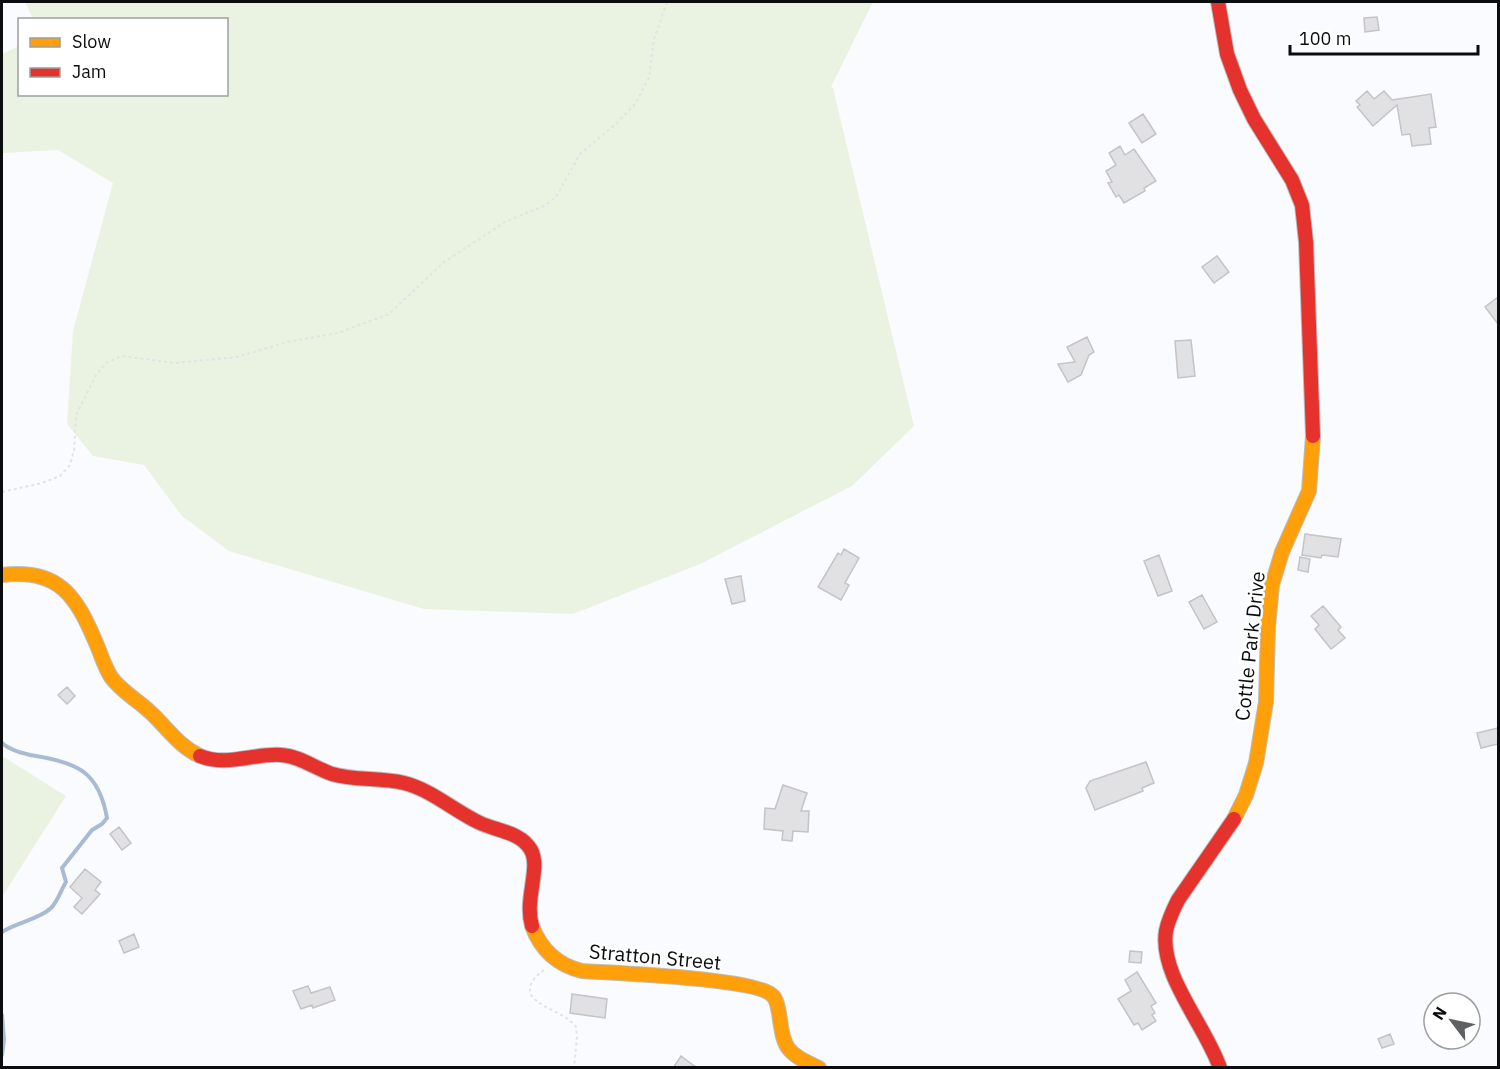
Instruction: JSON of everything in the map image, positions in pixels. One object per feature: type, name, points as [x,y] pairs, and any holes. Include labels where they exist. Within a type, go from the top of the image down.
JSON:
[{"type":"street","name":"Cottle Park Drive","points":[[1218,2],[1227,54],[1240,90],[1254,119],[1292,180],[1302,205],[1306,242],[1313,449],[1309,492],[1282,552],[1272,585],[1268,627],[1266,702],[1256,763],[1246,795],[1230,826],[1173,909],[1166,932],[1167,957],[1172,974],[1214,1050],[1220,1068]]},
{"type":"street","points":[[2,575],[18,572],[40,575],[52,579],[66,590],[87,624],[111,678],[154,716],[179,743],[194,754],[208,760],[222,761],[285,755],[334,774],[405,782],[440,798],[470,819],[507,832],[526,843],[532,851],[535,867],[528,899],[530,913],[540,943],[555,960]]},
{"type":"street","name":"Stratton Street","points":[[555,960],[575,970],[736,983],[763,990],[773,995],[778,1006],[783,1041],[792,1053],[819,1068]]},
{"type":"path","points":[[2,492],[42,483],[60,476],[70,465],[74,450],[76,415],[96,375],[106,363],[122,356],[174,363],[237,357],[287,342],[338,333],[389,314],[443,263],[505,222],[550,202],[556,197],[580,154],[617,123],[635,104],[649,78],[654,39],[667,2]]},
{"type":"path","points":[[555,960],[533,980],[529,991],[537,1003],[566,1017],[576,1027],[574,1068]]},
{"type":"green space","points":[[25,2],[873,2],[831,87],[914,426],[852,486],[700,564],[573,614],[424,609],[229,551],[182,516],[144,465],[93,456],[67,424],[73,331],[113,183],[58,150],[2,153],[2,54],[18,46],[18,96],[228,96],[228,18],[33,18]]},
{"type":"green space","points":[[2,756],[66,796],[2,897]]},
{"type":"building","points":[[1377,17],[1379,30],[1365,32],[1364,18]]},
{"type":"building","points":[[1367,91],[1374,99],[1384,91],[1392,100],[1431,94],[1436,127],[1429,128],[1431,144],[1412,146],[1410,134],[1402,135],[1397,105],[1373,126],[1357,107],[1360,105],[1356,101]]},
{"type":"building","points":[[1143,114],[1156,134],[1142,143],[1129,123]]},
{"type":"building","points":[[1120,146],[1125,155],[1134,149],[1156,181],[1144,188],[1145,191],[1124,203],[1119,195],[1116,197],[1108,183],[1112,182],[1106,171],[1116,165],[1109,153]]},
{"type":"building","points":[[1217,256],[1229,272],[1214,283],[1202,267]]},
{"type":"building","points":[[1498,297],[1498,324],[1485,307]]},
{"type":"building","points":[[1087,337],[1094,352],[1089,355],[1081,375],[1068,382],[1058,364],[1075,362],[1067,347]]},
{"type":"building","points":[[1191,340],[1195,376],[1178,378],[1175,341]]},
{"type":"building","points":[[1305,534],[1341,539],[1338,557],[1322,555],[1321,558],[1302,555]]},
{"type":"building","points":[[844,549],[859,558],[845,583],[849,585],[841,600],[818,587],[838,553],[841,555]]},
{"type":"building","points":[[1159,555],[1172,591],[1158,596],[1144,561]]},
{"type":"building","points":[[1300,557],[1310,559],[1308,572],[1298,570]]},
{"type":"building","points":[[741,576],[745,601],[732,604],[725,579]]},
{"type":"building","points":[[1202,595],[1217,622],[1204,629],[1189,602]]},
{"type":"building","points":[[1323,606],[1341,627],[1338,630],[1345,638],[1331,649],[1315,629],[1319,625],[1311,616]]},
{"type":"building","points":[[67,687],[75,696],[67,704],[58,695]]},
{"type":"building","points":[[1498,728],[1498,744],[1481,748],[1477,733]]},
{"type":"building","points":[[1146,762],[1154,783],[1142,788],[1143,791],[1095,810],[1086,788],[1090,781]]},
{"type":"building","points":[[783,785],[807,793],[801,811],[809,811],[808,832],[793,831],[792,841],[782,840],[783,831],[764,829],[765,808],[775,809]]},
{"type":"building","points":[[119,827],[131,843],[122,850],[110,834]]},
{"type":"building","points":[[85,869],[101,882],[95,890],[100,894],[82,914],[74,907],[82,898],[70,887]]},
{"type":"building","points":[[134,934],[139,947],[124,953],[119,941]]},
{"type":"building","points":[[1130,951],[1142,952],[1141,963],[1129,962]]},
{"type":"building","points":[[1137,972],[1156,1003],[1151,1006],[1155,1013],[1152,1015],[1156,1021],[1142,1030],[1138,1023],[1134,1025],[1118,999],[1131,991],[1125,980]]},
{"type":"building","points":[[308,986],[311,993],[330,987],[335,1000],[313,1008],[312,1005],[301,1009],[293,991]]},
{"type":"building","points":[[572,994],[607,999],[605,1018],[570,1013]]},
{"type":"building","points":[[1390,1034],[1394,1044],[1382,1048],[1378,1039]]},
{"type":"building","points":[[681,1056],[697,1068],[673,1068]]},
{"type":"waterway","points":[[2,743],[18,752],[64,762],[85,773],[99,790],[107,818],[92,830],[62,868],[66,882],[51,908],[41,915],[2,932]]},
{"type":"waterway","points":[[2,1015],[4,1040],[2,1055]]},
{"type":"traffic: slow","points":[[1234,819],[1246,795],[1256,763],[1266,702],[1268,627],[1272,585],[1282,552],[1309,491],[1313,436]]},
{"type":"traffic: slow","points":[[2,575],[38,576],[62,588],[81,611],[106,669],[115,682],[179,741],[200,756]]},
{"type":"traffic: slow","points":[[532,926],[540,942],[551,955],[565,965],[582,971],[714,981],[762,990],[773,996],[775,1000],[788,1048],[799,1058],[819,1068]]},
{"type":"traffic: jam","points":[[1218,2],[1227,54],[1240,90],[1254,119],[1292,180],[1302,205],[1306,242],[1313,436]]},
{"type":"traffic: jam","points":[[200,756],[230,760],[281,755],[301,760],[332,774],[404,783],[424,791],[480,823],[521,839],[527,844],[534,857],[530,906],[532,926]]},
{"type":"traffic: jam","points":[[1220,1068],[1176,983],[1166,948],[1166,931],[1178,900],[1234,819]]}]
